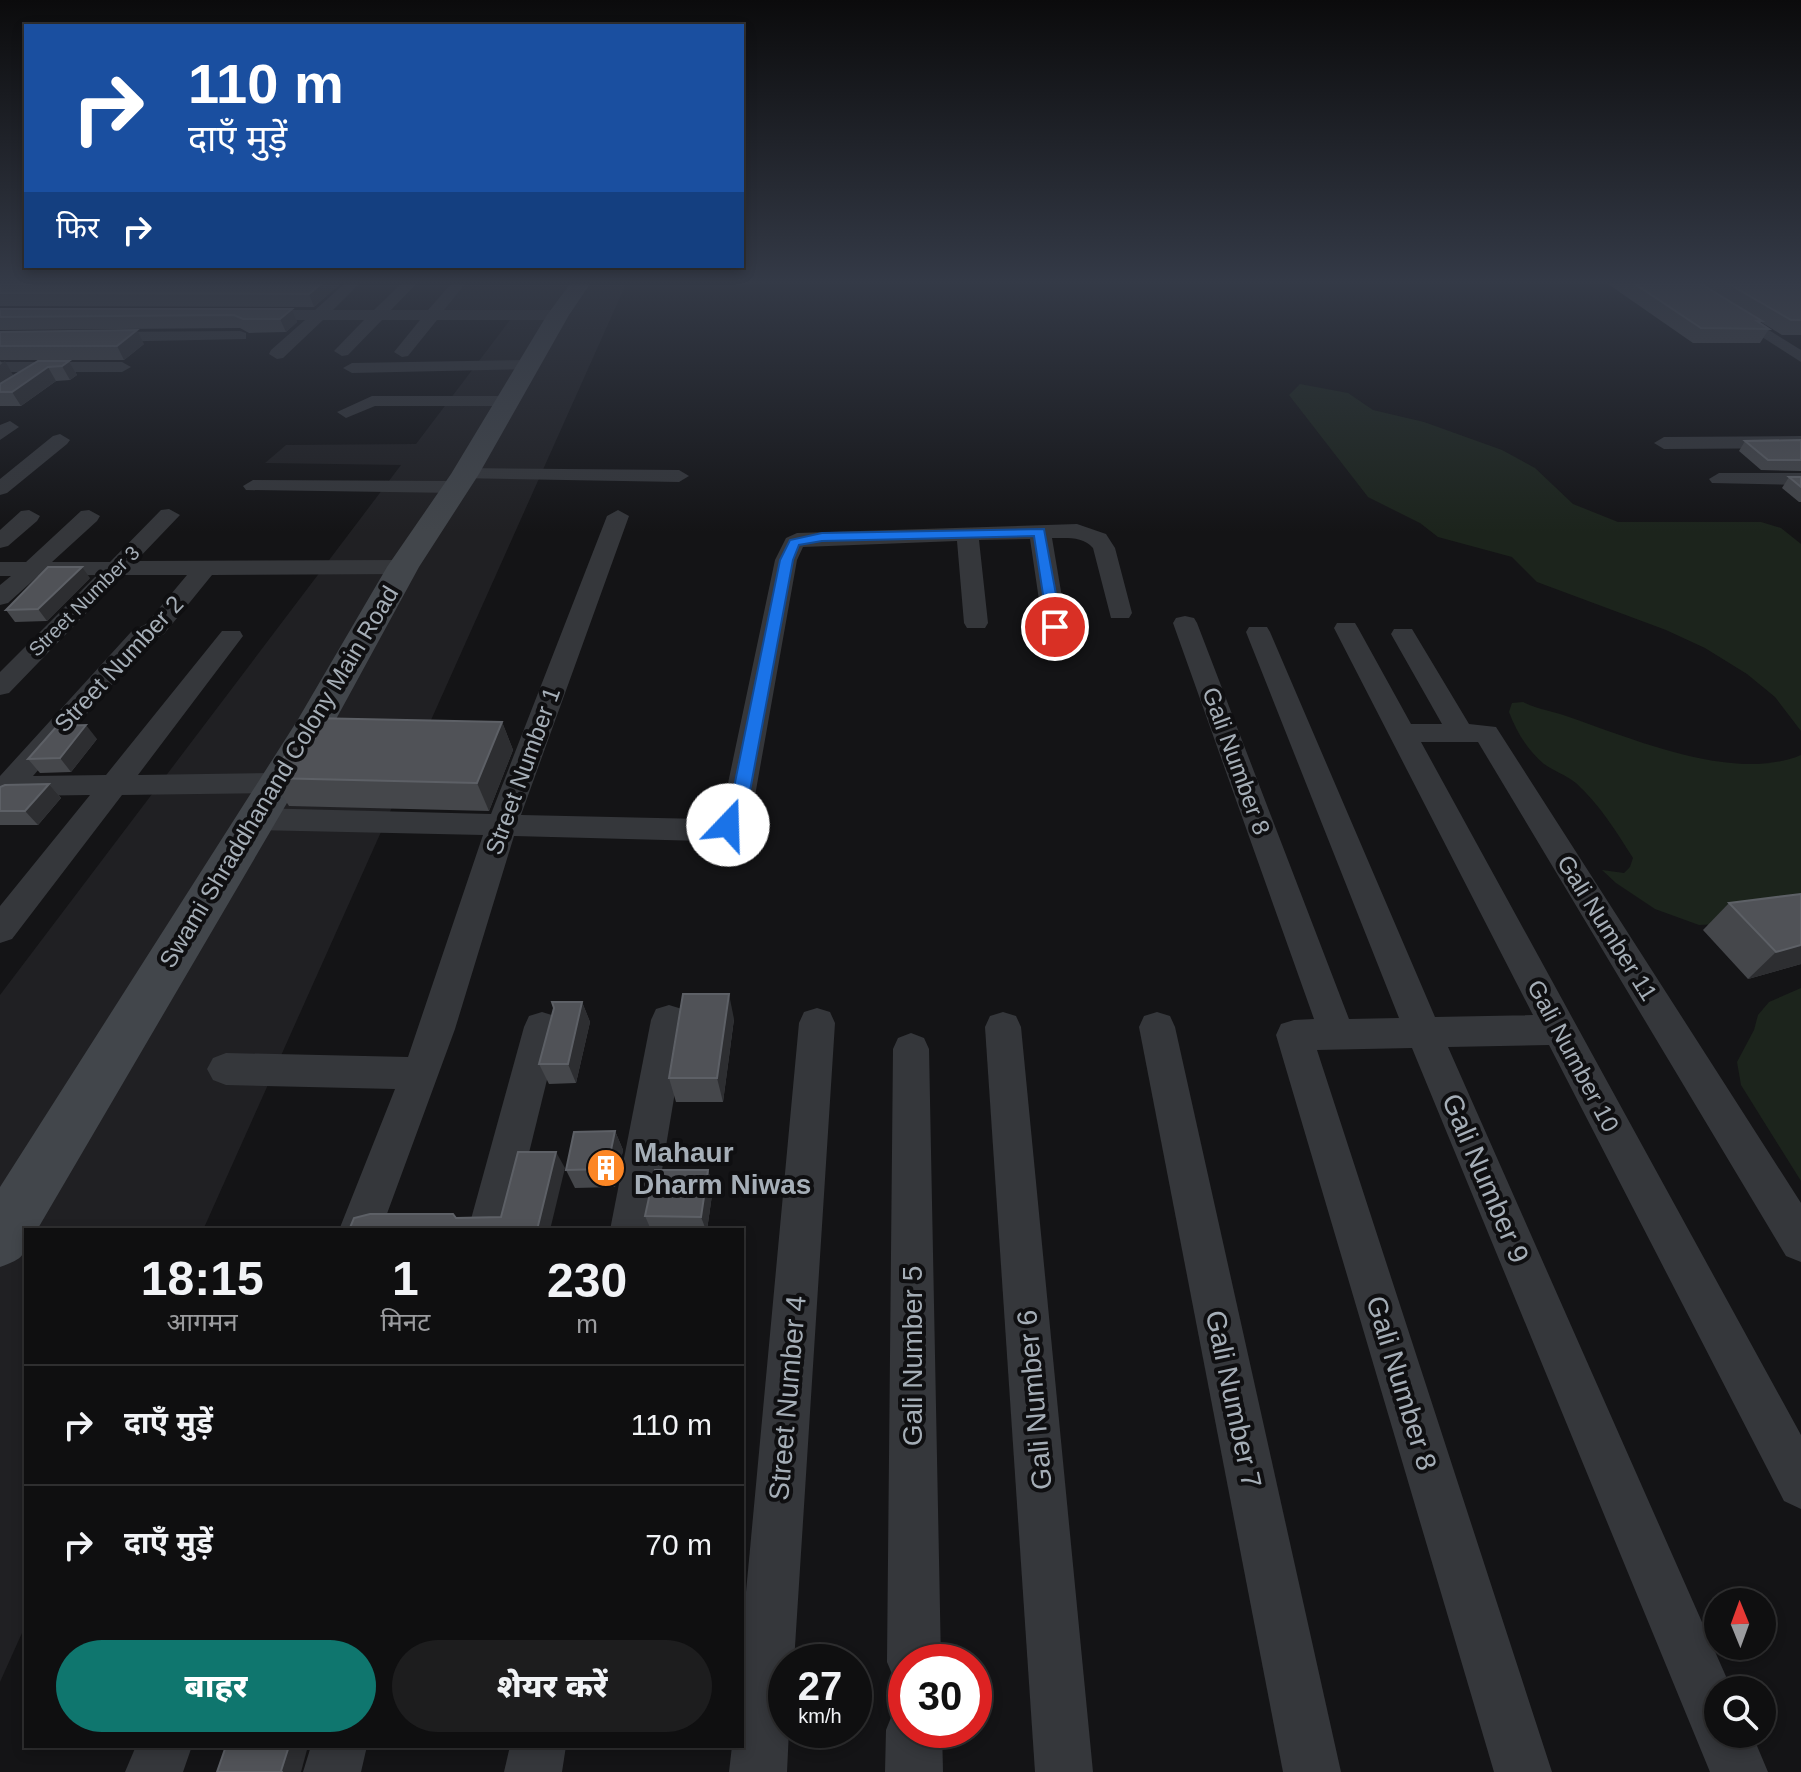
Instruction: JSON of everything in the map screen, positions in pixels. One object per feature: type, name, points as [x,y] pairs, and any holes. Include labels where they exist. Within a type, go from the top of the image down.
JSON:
[{"type":"street","points":[[0,367],[122,367]]},
{"type":"street","points":[[10,388],[42,367]]},
{"type":"street","points":[[352,368],[429,367]]},
{"type":"street","name":"Swami Shraddhanand Colony Main Road","points":[[0,1239],[316,721],[403,567],[461,480],[528,367]]},
{"type":"street","points":[[414,401],[427,383]]},
{"type":"street","points":[[346,412],[372,401],[508,401]]},
{"type":"street","points":[[0,489],[60,440]]},
{"type":"street","points":[[1664,443],[1801,442]]},
{"type":"street","points":[[253,486],[679,476]]},
{"type":"street","points":[[1719,479],[1801,479]]},
{"type":"street","name":"Street Number 3","points":[[0,687],[169,515]]},
{"type":"street","points":[[0,541],[29,516]]},
{"type":"street","points":[[0,598],[89,516]]},
{"type":"street","name":"Street Number 1","points":[[361,1228],[437,1029],[502,825],[618,516]]},
{"type":"street","points":[[255,819],[703,830],[728,825],[735,818],[738,807],[786,560],[794,543],[822,537],[1077,531],[1098,539],[1104,548],[1120,613]]},
{"type":"street","points":[[1040,532],[1055,627]]},
{"type":"street","points":[[967,534],[976,623]]},
{"type":"street","points":[[0,569],[403,567]]},
{"type":"street","name":"Street Number 2","points":[[3,789],[140,637],[155,629],[205,568]]},
{"type":"street","name":"Gali Number 8","points":[[1185,623],[1337,1034]]},
{"type":"street","name":"Gali Number 10","points":[[1346,628],[1801,1484]]},
{"type":"street","name":"Gali Number 9","points":[[1258,632],[1423,1032],[1704,1689]]},
{"type":"street","points":[[1403,634],[1461,733]]},
{"type":"street","points":[[0,930],[231,636]]},
{"type":"street","points":[[1402,733],[1461,733]]},
{"type":"street","name":"Gali Number 11","points":[[1461,733],[1486,733],[1801,1241]]},
{"type":"street","points":[[3,789],[276,783]]},
{"type":"street","points":[[631,1228],[669,1020]]},
{"type":"street","name":"Street Number 4","points":[[758,1772],[817,1023]]},
{"type":"street","points":[[490,1228],[542,1027]]},
{"type":"street","name":"Gali Number 6","points":[[1003,1027],[1064,1772]]},
{"type":"street","name":"Gali Number 7","points":[[1157,1027],[1312,1772]]},
{"type":"street","name":"Gali Number 8","points":[[1523,1772],[1294,1035],[1559,1030]]},
{"type":"street","name":"Gali Number 5","points":[[911,1049],[914,1644]]},
{"type":"street","points":[[226,1069],[420,1073]]},
{"type":"street","points":[[154,1772],[163,1748]]},
{"type":"street","points":[[332,1772],[338,1748]]},
{"type":"street","points":[[533,1772],[538,1748]]},
{"type":"street","points":[[914,1748],[914,1772]]},
{"type":"street","points":[[1729,1748],[1739,1772]]},
{"type":"shaded area","points":[[475,367],[589,367],[204,1228],[24,1228],[24,1628],[0,1682],[0,995],[401,465],[265,463],[286,445],[416,444]]},
{"type":"shaded area","points":[[1300,384],[1348,393],[1373,410],[1424,422],[1502,450],[1535,468],[1573,504],[1618,522],[1761,522],[1781,528],[1801,544],[1801,731],[1775,697],[1747,674],[1705,648],[1666,630],[1537,582],[1512,557],[1438,537],[1420,523],[1368,497],[1289,395]]},
{"type":"shaded area","points":[[1523,702],[1653,746],[1715,761],[1746,764],[1775,762],[1801,755],[1801,920],[1699,925],[1655,909],[1616,883],[1602,870],[1624,873],[1633,858],[1585,791],[1544,764],[1528,747],[1509,712],[1512,703]]},
{"type":"shaded area","points":[[1801,988],[1801,1181],[1741,1085],[1737,1062],[1754,1030],[1758,1015],[1769,1002]]},
{"type":"building","points":[[29,367],[52,367],[12,392],[0,392],[0,384]]},
{"type":"building","points":[[1801,440],[1801,460],[1768,460],[1745,441]]},
{"type":"building","points":[[1789,477],[1801,477],[1801,487]]},
{"type":"building","points":[[48,567],[82,567],[38,609],[6,610]]},
{"type":"building","points":[[309,718],[502,722],[477,783],[271,778]]},
{"type":"building","points":[[86,725],[60,758],[28,759],[57,726]]},
{"type":"building","points":[[49,784],[25,811],[0,811],[0,787]]},
{"type":"building","points":[[1801,894],[1801,945],[1776,952],[1729,903]]},
{"type":"building","points":[[683,994],[729,994],[717,1078],[669,1078]]},
{"type":"building","points":[[552,1002],[582,1002],[568,1064],[539,1064],[554,1008]]},
{"type":"building","points":[[615,1131],[607,1169],[566,1170],[574,1132]]},
{"type":"building","points":[[518,1152],[556,1152],[537,1228],[350,1228],[354,1218],[370,1214],[501,1217]]},
{"type":"building","points":[[655,1170],[708,1170],[701,1217],[645,1216]]},
{"type":"building","points":[[225,1748],[288,1748],[282,1772],[217,1772]]},
{"type":"place","name":"Mahaur Dharm Niwas","points":[[606,1168]]},
{"type":"route","points":[[728,825],[735,818],[738,807],[786,560],[794,543],[805,538],[822,537],[1040,532],[1055,627]]}]
